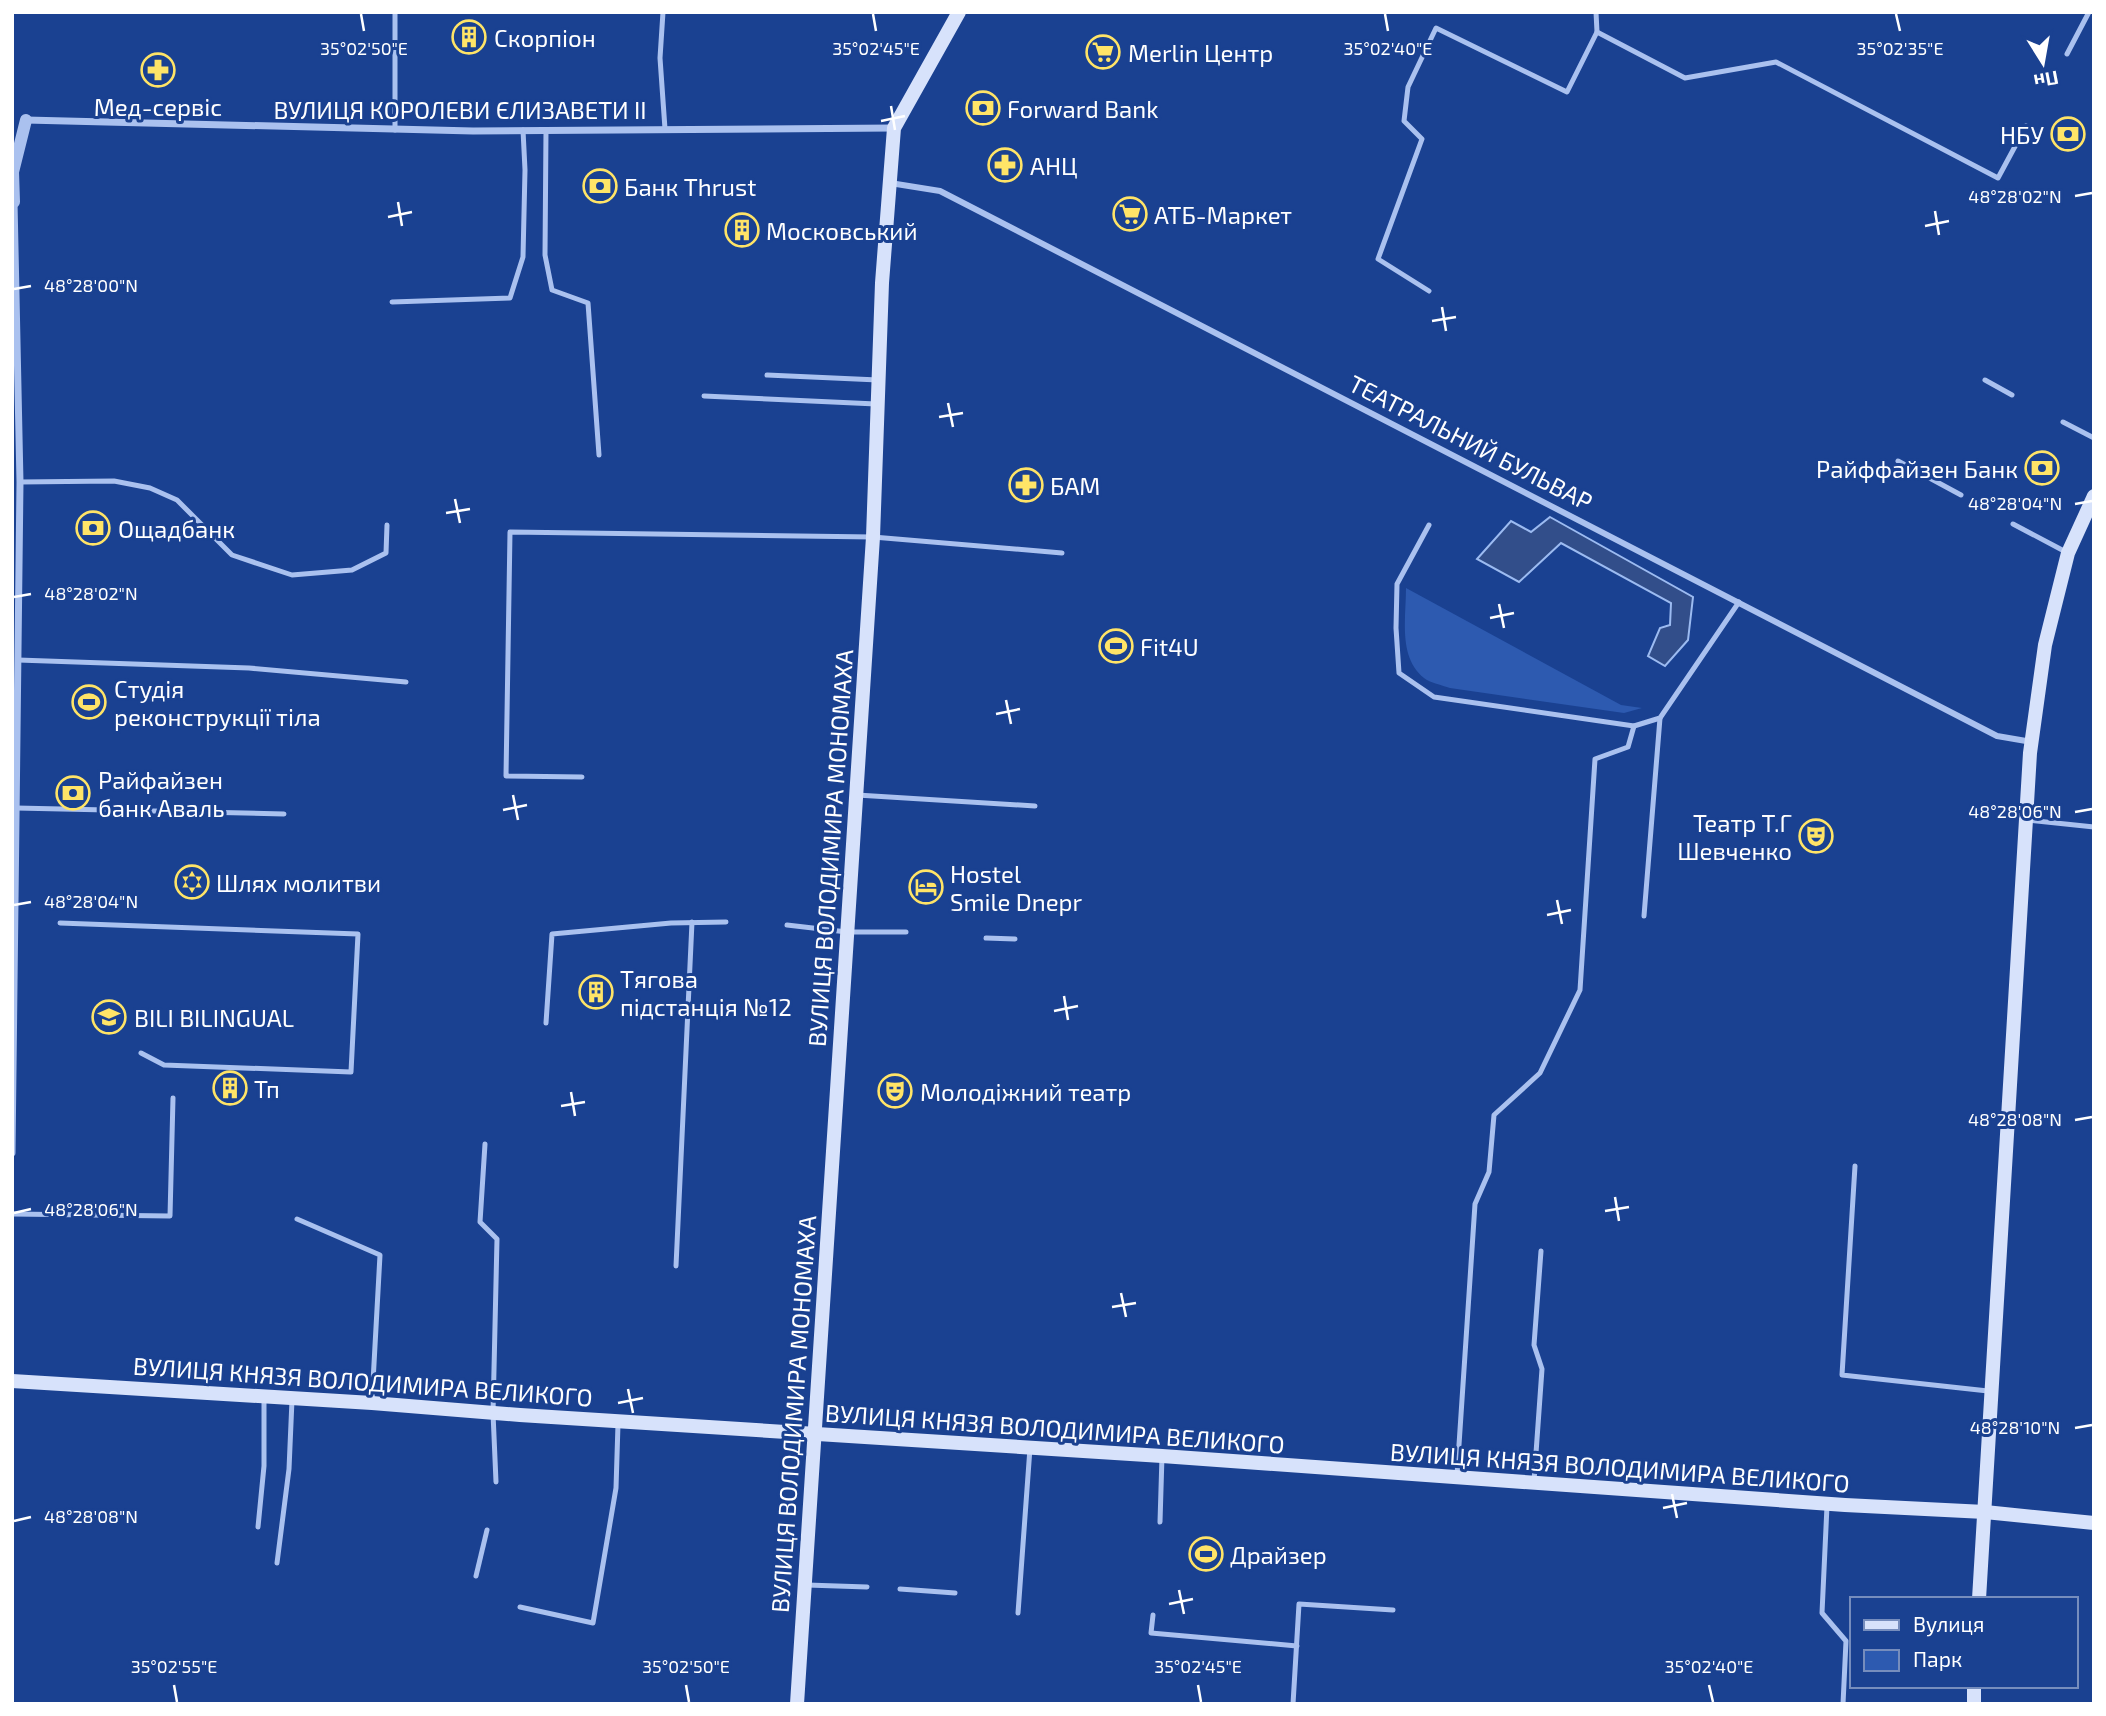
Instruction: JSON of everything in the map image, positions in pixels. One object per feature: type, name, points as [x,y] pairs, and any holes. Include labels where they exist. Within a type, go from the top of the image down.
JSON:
[{"type":"main road","name":"ВУЛИЦЯ ВОЛОДИМИРА МОНОМАХА","points":[[797,1704],[873,537],[882,282],[894,128],[958,12]]},
{"type":"main road","points":[[1979,1597],[2032,742],[2045,645],[2068,553],[2094,496]]},
{"type":"main road","name":"ВУЛИЦЯ КНЯЗЯ ВОЛОДИМИРА ВЕЛИКОГО","points":[[12,1381],[1985,1512],[2094,1523]]},
{"type":"street","name":"ВУЛИЦЯ КОРОЛЕВИ ЄЛИЗАВЕТИ ІІ","points":[[26,120],[396,131],[894,128]]},
{"type":"street","points":[[12,1153],[18,660],[16,604],[20,482],[13,172],[26,120]]},
{"type":"street","name":"ТЕАТРАЛЬНИЙ БУЛЬВАР","points":[[890,183],[940,191],[1997,736],[2032,742]]},
{"type":"lane","points":[[395,12],[396,131]]},
{"type":"lane","points":[[663,12],[660,58],[665,129]]},
{"type":"lane","points":[[1429,291],[1378,259],[1422,139],[1404,121],[1408,87],[1436,28],[1567,92],[1597,32],[1596,12]]},
{"type":"lane","points":[[2067,54],[2089,12]]},
{"type":"lane","points":[[1597,32],[1685,78],[1776,62],[1998,177],[2026,126]]},
{"type":"lane","points":[[392,302],[510,298],[523,257],[523,130]]},
{"type":"lane","points":[[547,130],[545,255],[552,290],[588,303],[598,455]]},
{"type":"lane","points":[[767,375],[878,380]]},
{"type":"lane","points":[[1985,380],[2012,395]]},
{"type":"lane","points":[[704,396],[876,404]]},
{"type":"lane","points":[[2063,422],[2094,438]]},
{"type":"lane","points":[[1898,461],[1961,495]]},
{"type":"lane","points":[[20,482],[114,481],[150,488],[177,500],[232,555],[292,575],[352,570],[386,553],[387,525]]},
{"type":"lane","points":[[2013,524],[2068,553]]},
{"type":"lane","points":[[1429,525],[1397,584],[1399,673],[1434,697],[1634,726],[1660,718]]},
{"type":"lane","points":[[582,777],[506,776],[510,532],[873,537],[1062,553]]},
{"type":"lane","points":[[1644,916],[1660,718],[1739,602]]},
{"type":"lane","points":[[18,660],[249,668],[406,681]]},
{"type":"lane","points":[[1457,1478],[1475,1203],[1489,1172],[1494,1115],[1540,1073],[1580,990],[1595,759],[1628,747],[1634,726]]},
{"type":"lane","points":[[856,795],[1035,806]]},
{"type":"lane","points":[[16,808],[284,814]]},
{"type":"lane","points":[[2028,820],[2094,827]]},
{"type":"lane","points":[[546,1023],[552,934],[692,922],[726,922]]},
{"type":"lane","points":[[676,1266],[692,922]]},
{"type":"lane","points":[[60,923],[358,934],[351,1072],[164,1065],[141,1053]]},
{"type":"lane","points":[[787,925],[847,932],[906,932]]},
{"type":"lane","points":[[986,938],[1015,939]]},
{"type":"lane","points":[[12,1214],[170,1216],[173,1098]]},
{"type":"lane","points":[[485,1144],[480,1222],[497,1239],[493,1413],[496,1482]]},
{"type":"lane","points":[[1855,1166],[1842,1375],[1992,1392]]},
{"type":"lane","points":[[297,1219],[380,1255],[372,1403]]},
{"type":"lane","points":[[1534,1483],[1542,1369],[1534,1345],[1541,1251]]},
{"type":"lane","points":[[258,1527],[264,1465],[264,1397]]},
{"type":"lane","points":[[277,1563],[289,1469],[292,1400]]},
{"type":"lane","points":[[520,1607],[593,1623],[616,1488],[618,1420]]},
{"type":"lane","points":[[1018,1613],[1030,1448]]},
{"type":"lane","points":[[1160,1522],[1163,1457]]},
{"type":"lane","points":[[1828,1503],[1822,1613],[1846,1641],[1843,1704]]},
{"type":"lane","points":[[476,1576],[487,1530]]},
{"type":"lane","points":[[805,1585],[867,1587]]},
{"type":"lane","points":[[900,1590],[955,1593]]},
{"type":"lane","points":[[1293,1704],[1300,1604],[1393,1610]]},
{"type":"lane","points":[[1153,1615],[1151,1633],[1297,1646]]},
{"type":"green space","points":[[1406,588],[1621,705],[1642,708],[1624,713],[1450,688],[1429,681],[1416,669],[1407,648]]},
{"type":"shaded area","points":[[1550,517],[1693,597],[1688,640],[1665,666],[1648,656],[1660,628],[1670,625],[1671,603],[1561,543],[1519,582],[1477,559],[1511,521],[1531,532]]},
{"type":"place","name":"Скорпіон","points":[[469,37]]},
{"type":"place","name":"Merlin Центр","points":[[1103,52]]},
{"type":"place","name":"Мед-сервіс","points":[[158,70]]},
{"type":"place","name":"Forward Bank","points":[[983,108]]},
{"type":"place","name":"НБУ","points":[[2068,134]]},
{"type":"place","name":"АНЦ","points":[[1005,165]]},
{"type":"place","name":"Банк Thrust","points":[[600,186]]},
{"type":"place","name":"АТБ-Маркет","points":[[1130,214]]},
{"type":"place","name":"Московський","points":[[742,230]]},
{"type":"place","name":"Райффайзен Банк","points":[[2042,468]]},
{"type":"place","name":"БАМ","points":[[1026,485]]},
{"type":"place","name":"Ощадбанк","points":[[93,528]]},
{"type":"place","name":"Fit4U","points":[[1116,646]]},
{"type":"place","name":"Студія реконструкції тіла","points":[[89,702]]},
{"type":"place","name":"Райфайзен банк Аваль","points":[[73,793]]},
{"type":"place","name":"Театр Т.Г Шевченко","points":[[1816,836]]},
{"type":"place","name":"Шлях молитви","points":[[192,882]]},
{"type":"place","name":"Hostel Smile Dnepr","points":[[926,887]]},
{"type":"place","name":"Тягова пiдстанцiя №12","points":[[596,992]]},
{"type":"place","name":"BILI BILINGUAL","points":[[109,1017]]},
{"type":"place","name":"Тп","points":[[230,1088]]},
{"type":"place","name":"Молодіжний театр","points":[[895,1091]]},
{"type":"place","name":"Драйзер","points":[[1206,1554]]}]
